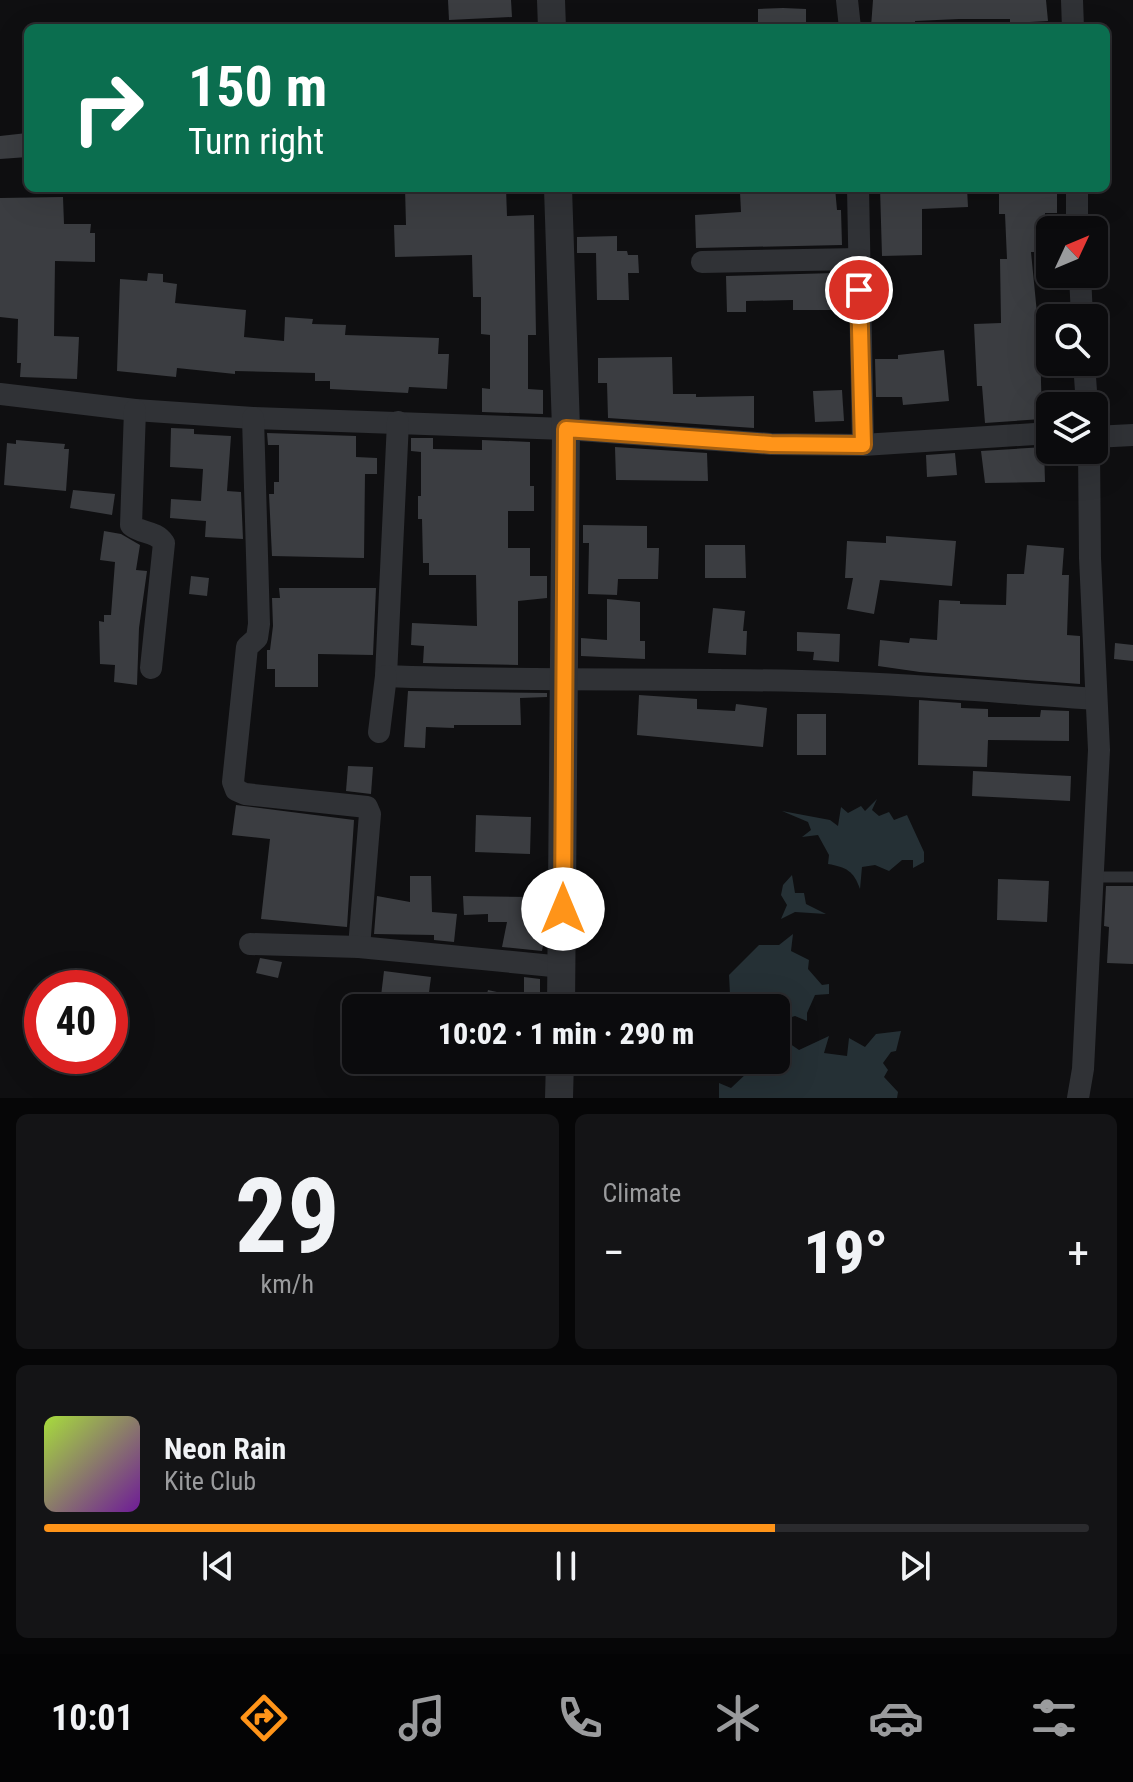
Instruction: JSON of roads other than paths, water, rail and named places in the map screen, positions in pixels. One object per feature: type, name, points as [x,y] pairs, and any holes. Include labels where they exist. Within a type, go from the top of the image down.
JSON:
[{"type":"street","points":[[551,0],[552,24]]},
{"type":"street","points":[[847,0],[850,24]]},
{"type":"street","points":[[1072,0],[1073,24]]},
{"type":"street","points":[[558,192],[566,429],[562,994]]},
{"type":"street","points":[[858,192],[863,445]]},
{"type":"street","points":[[1077,192],[1077,216]]},
{"type":"street","points":[[702,262],[859,259]]},
{"type":"street","points":[[0,394],[135,410],[253,418],[566,429],[771,444],[863,445],[1036,434]]},
{"type":"street","points":[[135,410],[131,525],[160,536],[164,543],[151,668]]},
{"type":"street","points":[[253,418],[259,624],[257,638],[247,647],[233,782],[236,790],[245,794],[367,807],[370,814],[359,947]]},
{"type":"street","points":[[379,732],[386,676],[398,422]]},
{"type":"street","points":[[1108,436],[1133,435]]},
{"type":"street","points":[[1078,1098],[1083,1069],[1099,750],[1089,464]]},
{"type":"street","points":[[386,676],[487,680],[564,677],[837,682],[1096,699]]},
{"type":"street","points":[[250,944],[359,947],[563,967]]},
{"type":"street","points":[[559,1098],[560,1074]]},
{"type":"lane","points":[[1092,877],[1133,877]]}]
